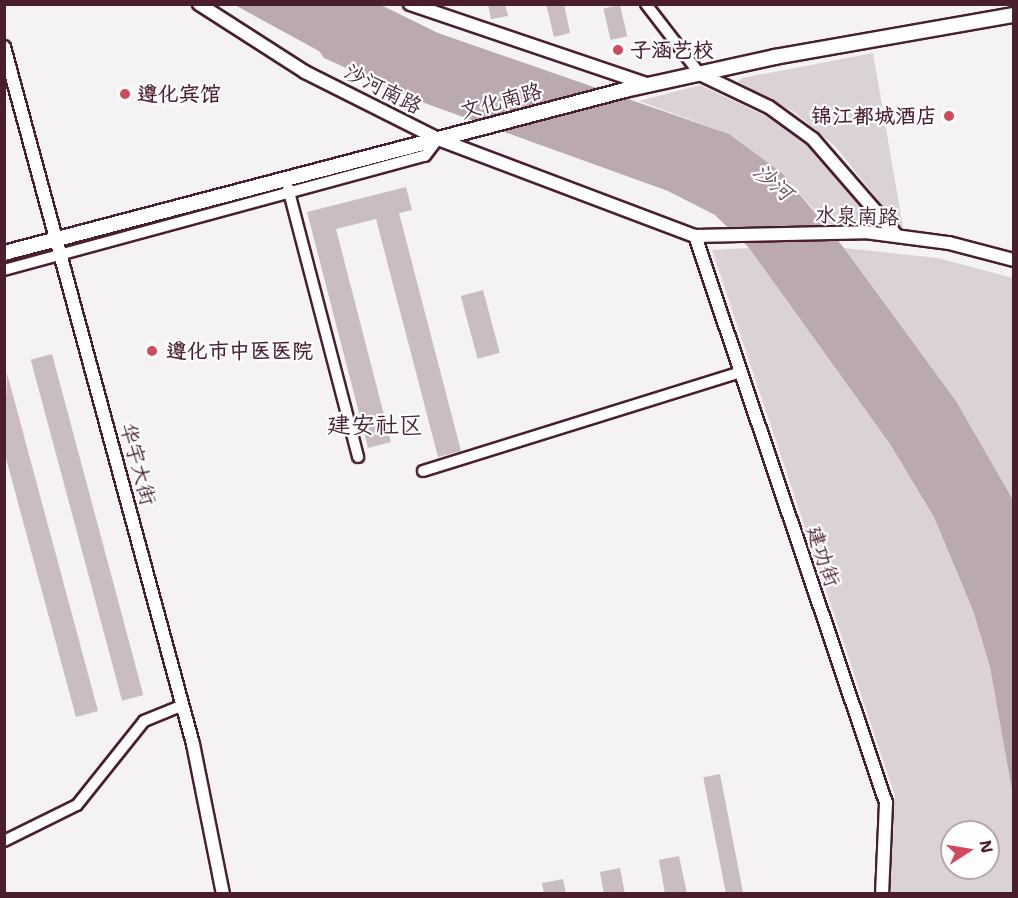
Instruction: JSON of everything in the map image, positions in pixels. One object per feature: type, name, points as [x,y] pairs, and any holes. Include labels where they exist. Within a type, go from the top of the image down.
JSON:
[{"type":"main road","name":"文化南路","points":[[4,253],[625,90],[1014,15]]},
{"type":"street","name":"沙河南路","points":[[199,4],[305,72],[438,139],[695,236]]},
{"type":"street","points":[[410,4],[649,85]]},
{"type":"street","points":[[646,4],[700,74],[769,107],[813,139],[897,237]]},
{"type":"street","name":"华宇大街","points":[[4,47],[183,705],[223,894]]},
{"type":"street","points":[[4,270],[425,156],[438,139]]},
{"type":"street","points":[[285,180],[358,457]]},
{"type":"street","name":"水泉南路","points":[[695,236],[865,232],[949,243],[1014,260]]},
{"type":"street","name":"建功街","points":[[695,236],[886,803],[882,894]]},
{"type":"street","points":[[423,471],[741,372]]},
{"type":"street","points":[[4,841],[77,805],[144,722],[183,705]]},
{"type":"shaded area","points":[[873,53],[903,227],[897,225],[837,148],[794,112],[738,82],[742,78]]},
{"type":"shaded area","points":[[700,85],[774,120],[819,151],[876,225],[826,224],[782,173],[729,134],[639,101]]},
{"type":"shaded area","points":[[749,248],[890,444],[934,517],[973,612],[990,667],[1013,796],[1013,893],[890,893],[895,796],[712,250]]},
{"type":"shaded area","points":[[844,248],[938,258],[1013,278],[1013,500],[956,401]]},
{"type":"water","name":"沙河","points":[[235,5],[381,5],[438,33],[729,134],[782,173],[844,248],[956,401],[1013,500],[1013,796],[990,667],[973,611],[934,517],[890,444],[749,248],[715,215],[668,191],[419,101],[324,58],[319,51]]},
{"type":"building","points":[[488,4],[505,4],[508,16],[491,19]]},
{"type":"building","points":[[546,4],[564,4],[570,33],[554,37]]},
{"type":"building","points":[[620,5],[627,36],[611,40],[603,9]]},
{"type":"building","points":[[406,187],[412,210],[399,213],[461,451],[438,457],[376,219],[336,229],[391,442],[368,448],[307,212]]},
{"type":"building","points":[[483,290],[500,353],[478,359],[461,296]]},
{"type":"building","points":[[52,354],[143,695],[122,701],[31,360]]},
{"type":"building","points":[[7,373],[98,711],[76,717],[4,451]]},
{"type":"building","points":[[720,774],[743,894],[726,894],[703,777]]},
{"type":"building","points":[[679,856],[687,894],[665,894],[659,860]]},
{"type":"building","points":[[620,868],[625,894],[604,894],[600,872]]},
{"type":"building","points":[[563,879],[566,894],[544,894],[542,883]]},
{"type":"place","name":"子涵艺校","points":[[618,50]]},
{"type":"place","name":"遵化宾馆","points":[[125,94]]},
{"type":"place","name":"锦江都城酒店","points":[[949,116]]},
{"type":"place","name":"遵化市中医医院","points":[[152,351]]},
{"type":"district","name":"建安社区","points":[[375,426]]}]
